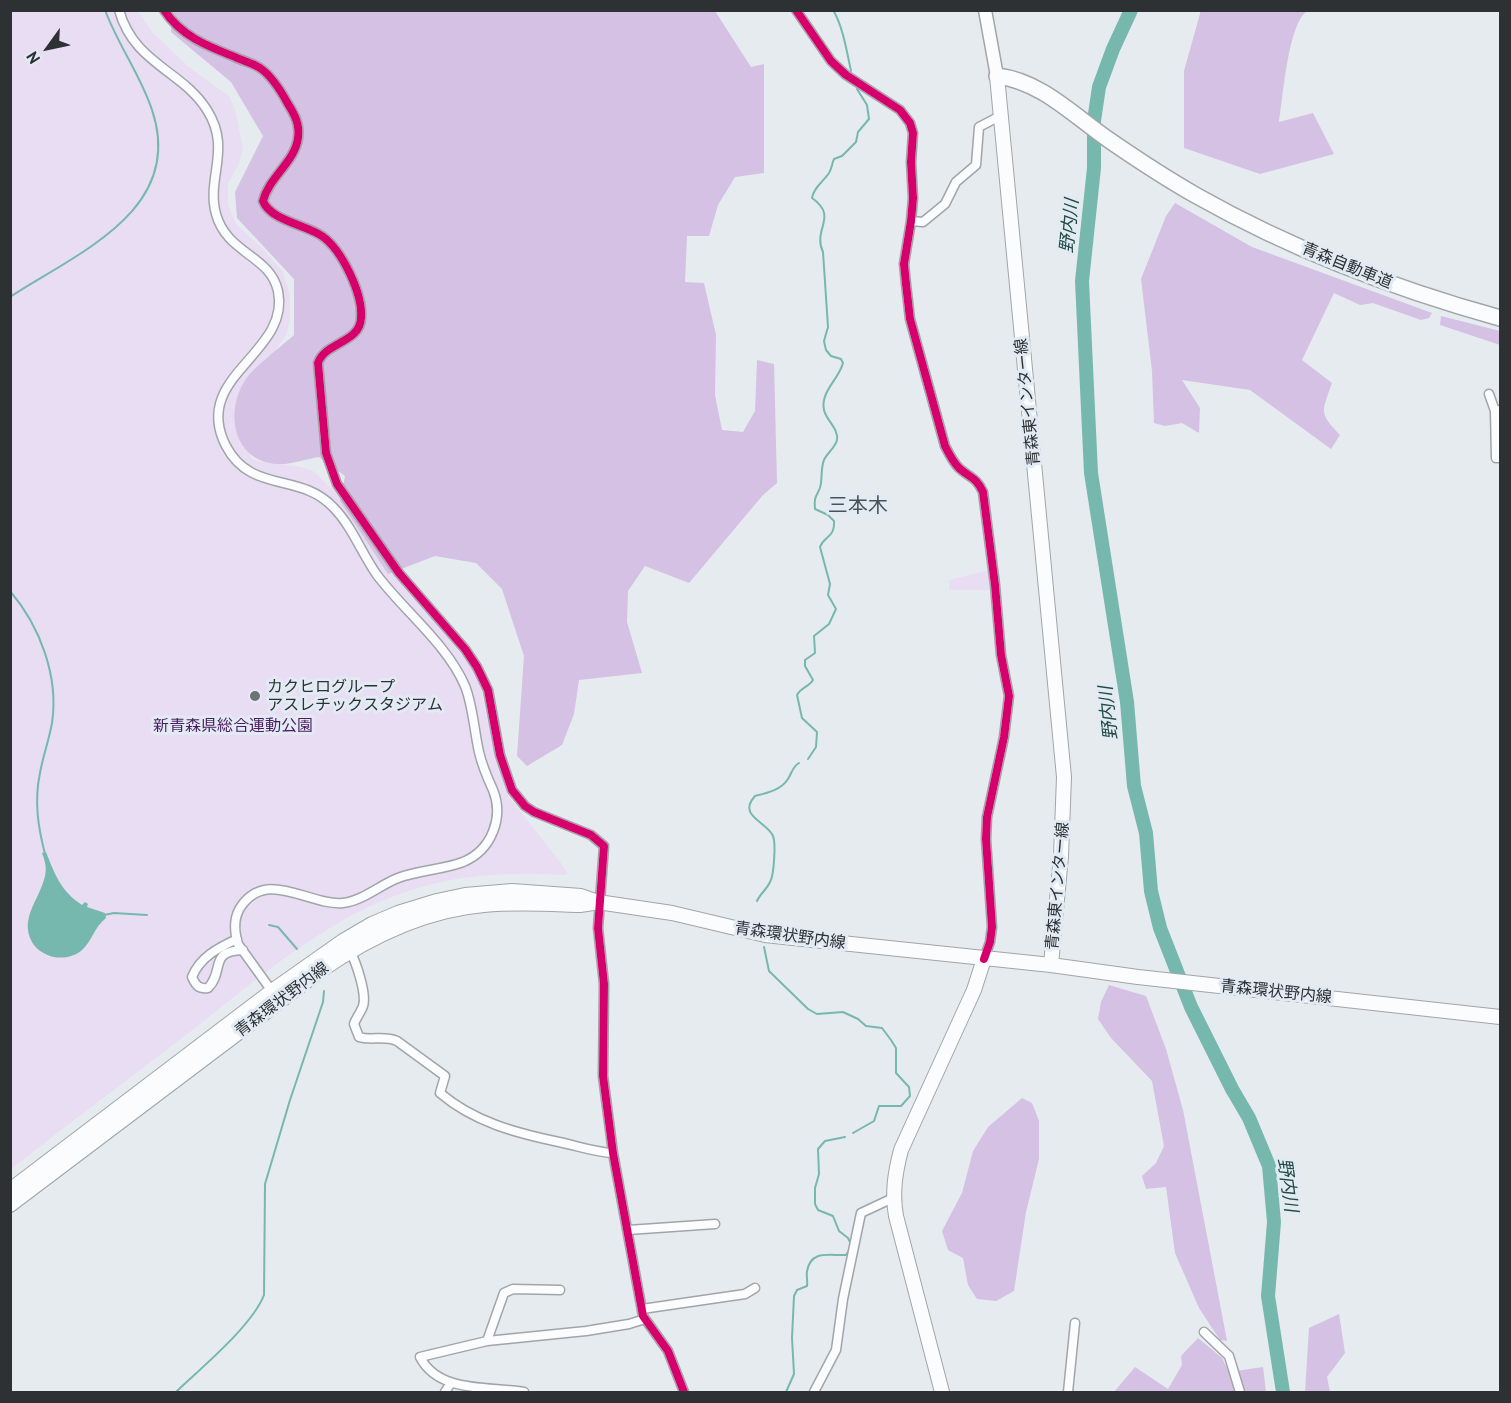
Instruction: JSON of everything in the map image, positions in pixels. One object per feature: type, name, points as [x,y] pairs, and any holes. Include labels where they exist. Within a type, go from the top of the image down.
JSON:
[{"type":"highway","name":"青森自動車道","points":[[997,76],[1024,82],[1110,141],[1199,197],[1317,255],[1384,282],[1500,318]]},
{"type":"main road","points":[[985,10],[997,76]]},
{"type":"main road","name":"青森東インター線","points":[[997,76],[1064,777],[1061,856],[1051,965]]},
{"type":"main road","name":"青森環状野内線","points":[[10,1190],[113,1119],[276,996],[343,941],[372,924],[398,913],[465,895],[512,891],[581,896],[598,902],[672,913],[765,936],[1051,965],[1146,978],[1500,1017]]},
{"type":"main road","name":"青森環状野内線","points":[[276,996],[350,951],[398,927],[449,911],[498,904],[580,905],[598,902]]},
{"type":"main road","points":[[942,1392],[893,1198],[895,1176],[901,1150],[974,990],[984,958]]},
{"type":"main road","name":"青森環状野内線","points":[[10,1205],[113,1119]]},
{"type":"street","points":[[119,10],[128,31],[146,55],[189,89],[214,121],[220,147],[214,199],[216,213],[221,226],[237,247],[262,264],[276,283],[279,309],[276,323],[270,334],[231,379],[224,393],[219,416],[225,444],[241,467],[254,475],[266,480],[308,489],[334,507],[380,578],[446,655],[459,674],[468,696],[482,765],[497,799],[497,822],[493,833],[482,849],[464,862],[402,876],[355,900],[344,903],[332,903],[282,890],[263,891],[246,901],[240,908],[235,924],[237,939],[276,996]]},
{"type":"street","points":[[164,10],[172,23],[189,37],[258,67],[268,75],[295,116],[298,125],[296,147],[266,189],[263,201],[268,210],[321,235],[331,243],[354,282],[360,301],[362,318],[358,329],[353,335],[324,353],[318,363],[325,443],[331,470],[343,494],[399,573],[477,667],[488,690],[502,762],[508,780],[518,798],[534,812],[591,835],[604,846],[598,902],[598,928],[604,984],[603,1076],[613,1153],[642,1309],[645,1319],[668,1351],[684,1392]]},
{"type":"street","points":[[796,10],[831,61],[846,75],[900,110],[910,123],[913,133],[912,221],[904,264],[910,319],[945,446],[955,463],[976,479],[983,492],[1001,655],[1009,696],[1004,736],[987,817],[986,839],[992,927],[990,942],[984,958]]},
{"type":"street","points":[[912,221],[923,222],[945,204],[956,182],[976,165],[979,127],[1000,116]]},
{"type":"street","points":[[1489,394],[1498,411],[1496,458],[1500,458]]},
{"type":"street","points":[[237,939],[209,954],[192,978],[195,985],[201,989],[208,988],[214,983],[217,963],[222,955],[231,950],[243,950]]},
{"type":"street","points":[[350,951],[358,965],[363,995],[363,1005],[354,1024],[359,1037],[366,1039],[388,1037],[397,1041],[445,1076],[440,1093],[451,1103],[493,1125],[531,1137],[561,1142],[596,1152],[613,1153]]},
{"type":"street","points":[[198,968],[205,966],[211,970],[215,978]]},
{"type":"street","points":[[814,1392],[836,1350],[843,1299],[861,1213],[893,1198]]},
{"type":"street","points":[[628,1230],[715,1224]]},
{"type":"street","points":[[642,1309],[746,1294],[755,1288]]},
{"type":"street","points":[[487,1341],[504,1293],[513,1289],[560,1290]]},
{"type":"street","points":[[524,1392],[507,1389],[478,1389],[451,1383],[426,1366],[420,1357],[487,1341],[586,1331],[645,1319]]},
{"type":"street","points":[[1068,1392],[1075,1323]]},
{"type":"street","points":[[1204,1332],[1229,1356],[1240,1392]]},
{"type":"street","points":[[445,1392],[451,1383]]},
{"type":"green space","name":"新青森県総合運動公園","points":[[11,11],[138,11],[153,33],[190,68],[229,96],[235,110],[243,148],[239,163],[228,184],[228,205],[236,224],[263,249],[283,272],[290,296],[290,320],[286,335],[245,395],[246,445],[250,457],[257,461],[301,467],[313,471],[327,484],[338,495],[387,564],[472,668],[479,681],[496,760],[508,796],[567,873],[565,875],[486,876],[447,881],[408,891],[350,916],[270,969],[11,1169]]},
{"type":"green space","points":[[990,570],[992,590],[949,590],[949,580]]},
{"type":"shaded area","points":[[173,10],[715,11],[751,67],[764,64],[764,173],[735,177],[718,205],[709,236],[687,236],[685,282],[704,283],[716,335],[715,395],[722,430],[743,432],[755,411],[757,360],[774,364],[777,483],[763,495],[689,583],[645,566],[628,591],[627,622],[642,673],[579,680],[574,714],[562,745],[527,766],[517,756],[524,656],[502,589],[476,563],[435,556],[388,574],[340,501],[345,476],[319,457],[278,464],[263,461],[242,445],[235,419],[235,406],[239,392],[250,374],[294,335],[294,279],[237,218],[235,192],[263,136],[231,82],[171,32]]},
{"type":"shaded area","points":[[1201,10],[1307,11],[1295,30],[1279,122],[1313,113],[1334,154],[1260,174],[1184,148],[1184,71]]},
{"type":"shaded area","points":[[1175,203],[1252,247],[1432,313],[1429,318],[1421,320],[1373,303],[1360,305],[1334,293],[1302,360],[1332,383],[1324,411],[1328,421],[1340,435],[1331,449],[1250,390],[1182,380],[1200,408],[1199,433],[1182,423],[1165,426],[1154,423],[1152,371],[1141,279],[1166,216]]},
{"type":"shaded area","points":[[1441,316],[1500,331],[1500,345],[1440,325]]},
{"type":"shaded area","points":[[46,852],[56,875],[69,894],[82,905],[85,902],[88,904],[87,907],[105,913],[106,918],[85,947],[66,957],[44,954],[32,942],[29,933],[29,917],[45,876],[42,853]]},
{"type":"shaded area","points":[[1109,985],[1146,996],[1166,1049],[1183,1110],[1227,1341],[1220,1340],[1199,1308],[1175,1253],[1166,1187],[1146,1189],[1142,1176],[1156,1163],[1164,1146],[1152,1081],[1111,1038],[1098,1019],[1101,1002]]},
{"type":"shaded area","points":[[1022,1098],[1032,1103],[1039,1121],[1039,1159],[1026,1212],[1014,1291],[996,1301],[977,1299],[968,1285],[963,1258],[948,1250],[942,1231],[962,1193],[973,1151],[988,1127]]},
{"type":"shaded area","points":[[1339,1314],[1345,1353],[1327,1377],[1330,1392],[1305,1392],[1309,1328]]},
{"type":"shaded area","points":[[1198,1338],[1222,1358],[1229,1372],[1263,1367],[1266,1392],[1114,1392],[1135,1367],[1168,1389],[1182,1365],[1181,1356]]},
{"type":"waterway","points":[[10,297],[93,245],[119,224],[140,202],[154,175],[158,145],[152,110],[105,10]]},
{"type":"waterway","points":[[833,10],[842,32],[851,71]]},
{"type":"waterway","name":"野内川","points":[[1131,10],[1099,87],[1094,121],[1094,168],[1082,281],[1091,473],[1127,702],[1134,786],[1146,833],[1151,891],[1160,928],[1191,1007],[1249,1118],[1269,1166],[1274,1222],[1268,1296],[1283,1392]]},
{"type":"waterway","points":[[808,759],[816,747],[817,732],[802,718],[797,695],[813,680],[805,666],[805,660],[815,653],[814,636],[829,624],[836,609],[828,595],[830,584],[820,547],[833,531],[834,521],[828,515],[815,509],[815,504],[824,460],[837,440],[836,432],[824,410],[825,397],[843,363],[841,359],[831,356],[826,350],[824,341],[828,327],[823,252],[820,244],[824,211],[812,198],[829,173],[834,159],[842,156],[856,142],[858,132],[869,119],[867,105],[857,89]]},
{"type":"waterway","points":[[10,591],[21,605],[38,636],[50,670],[53,688],[52,723],[37,794],[39,824],[45,854]]},
{"type":"waterway","points":[[757,901],[771,879],[774,845],[773,836],[751,813],[750,803],[755,796],[782,786],[799,763]]},
{"type":"waterway","points":[[104,915],[114,913],[147,915]]},
{"type":"waterway","points":[[269,925],[278,927],[297,949]]},
{"type":"waterway","points":[[764,947],[769,971],[808,1009],[817,1014],[843,1012],[858,1019],[866,1026],[882,1028],[896,1048],[896,1073],[909,1087],[910,1096],[901,1106],[879,1106],[874,1121],[853,1133]]},
{"type":"waterway","points":[[176,1392],[249,1320],[264,1295],[265,1184],[323,1002],[324,991]]},
{"type":"waterway","points":[[845,1137],[825,1141],[818,1149],[819,1174],[815,1188],[815,1204],[818,1210],[833,1216],[839,1231],[848,1238],[851,1244]]},
{"type":"waterway","points":[[786,1392],[794,1374],[792,1338],[794,1296],[797,1290],[807,1286],[807,1271],[813,1259],[822,1255],[846,1255],[850,1249]]},
{"type":"cycle path","points":[[164,10],[178,27],[195,39],[264,71],[279,89],[296,120],[298,129],[296,147],[266,192],[263,201],[273,213],[315,232],[330,243],[350,273],[361,308],[361,318],[355,333],[328,351],[318,363],[326,453],[337,484],[399,573],[465,649],[477,667],[488,690],[500,755],[512,790],[525,806],[534,812],[591,835],[604,846],[598,928],[604,984],[603,1076],[613,1153],[643,1316],[668,1351],[684,1392]]},
{"type":"cycle path","points":[[796,10],[831,61],[846,75],[900,110],[910,123],[913,133],[911,162],[913,198],[904,264],[910,319],[945,446],[957,466],[975,480],[983,492],[1001,655],[1009,696],[1004,737],[987,817],[986,839],[992,927],[984,959]]},
{"type":"place","name":"カクヒログループ アスレチックスタジアム","points":[[255,696]]},
{"type":"district","name":"三本木","points":[[858,506]]}]
